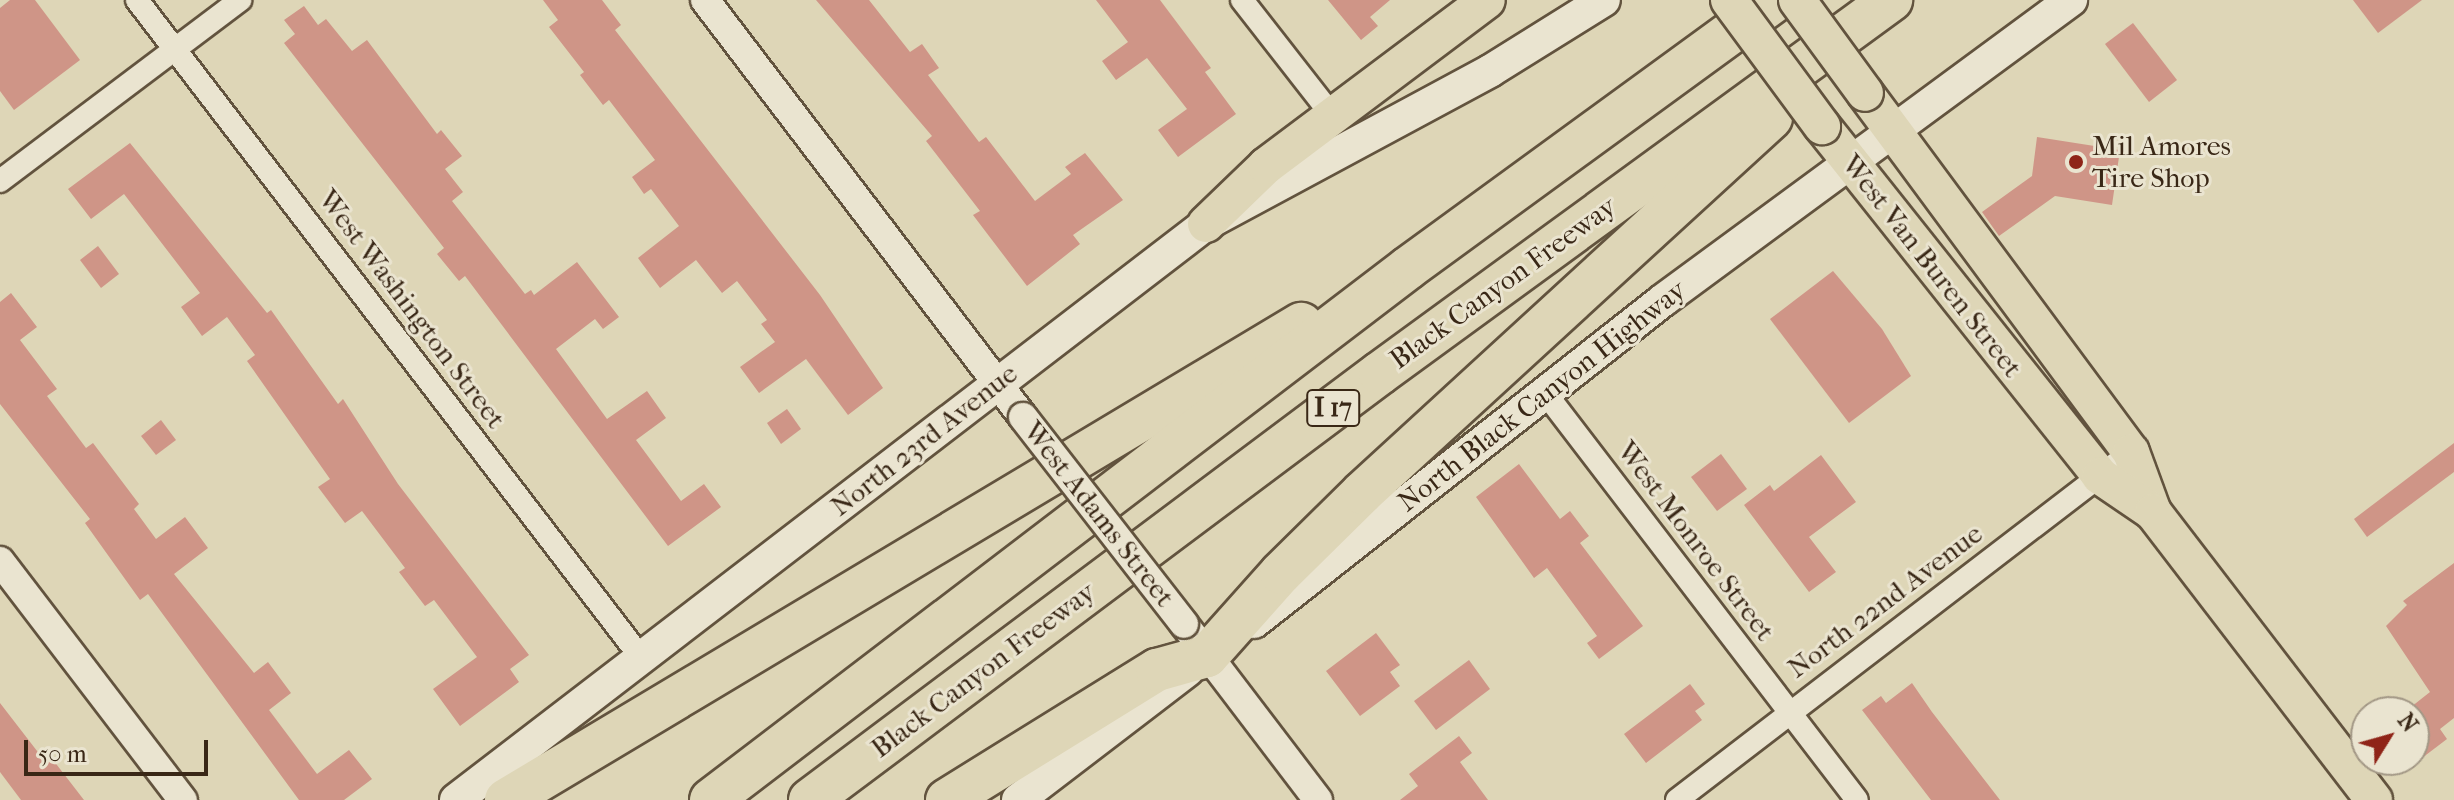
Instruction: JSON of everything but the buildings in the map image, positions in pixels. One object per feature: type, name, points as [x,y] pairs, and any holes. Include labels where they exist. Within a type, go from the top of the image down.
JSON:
[{"type":"highway","name":"I 17","points":[[711,800],[1408,268],[1776,0]]},
{"type":"highway","points":[[947,800],[1157,670],[1196,640],[1362,493],[1771,117],[1876,11]]},
{"type":"highway","name":"Black Canyon Freeway","points":[[810,800],[1876,11]]},
{"type":"highway","points":[[506,800],[1281,335],[1408,268]]},
{"type":"main road","points":[[1206,224],[1266,166],[1487,0]]},
{"type":"main road","points":[[1206,224],[1490,71],[1604,0]]},
{"type":"main road","name":"West Van Buren Street","points":[[1729,0],[1848,162],[2100,476],[2153,512]]},
{"type":"main road","name":"West Van Buren Street","points":[[1797,0],[2131,452],[2153,512],[2374,800]]},
{"type":"main road","name":"North Black Canyon Highway","points":[[1018,800],[1196,640],[1546,394],[1848,162],[2071,0]]},
{"type":"main road","name":"North 23rd Avenue","points":[[456,800],[639,655],[1206,224]]},
{"type":"street","name":"West Washington Street","points":[[137,0],[639,655]]},
{"type":"street","points":[[0,181],[240,0]]},
{"type":"street","name":"West Adams Street","points":[[705,0],[1318,800]]},
{"type":"street","points":[[1242,0],[1332,115]]},
{"type":"street","name":"West Monroe Street","points":[[1546,394],[1857,800]]},
{"type":"street","name":"North 22nd Avenue","points":[[1677,800],[2131,452]]},
{"type":"street","points":[[0,561],[183,800]]},
{"type":"place","name":"Mil Amores Tire Shop","points":[[2076,162]]}]
